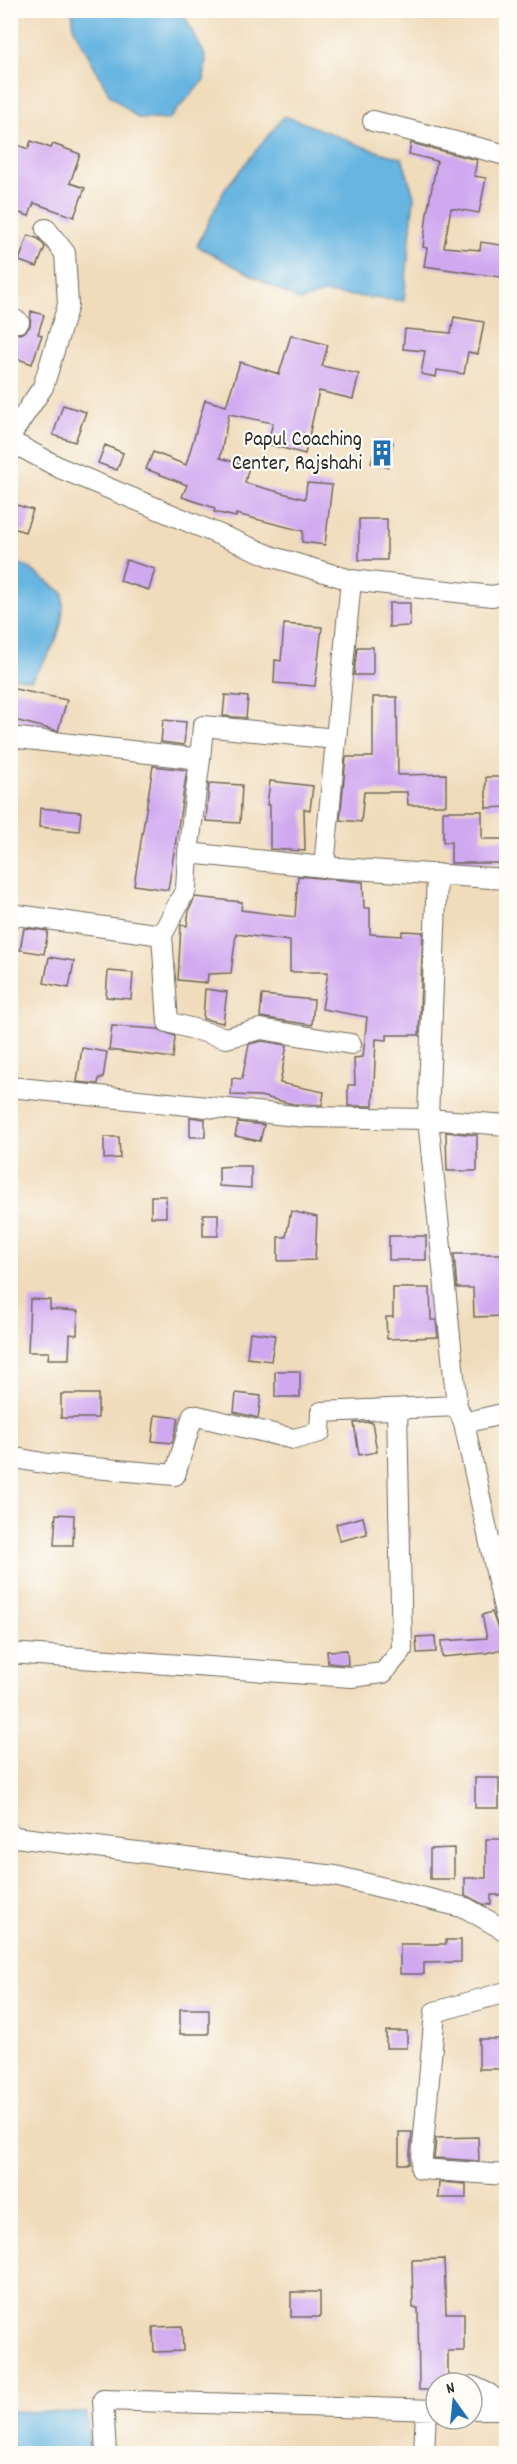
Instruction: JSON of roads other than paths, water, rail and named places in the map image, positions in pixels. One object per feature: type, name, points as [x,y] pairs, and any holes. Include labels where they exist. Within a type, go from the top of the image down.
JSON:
[{"type":"street","points":[[373,121],[507,155]]},
{"type":"street","points":[[46,229],[65,253],[68,306],[43,387],[10,438],[60,468],[273,558],[351,580],[492,596],[507,593]]},
{"type":"street","points":[[324,867],[351,580]]},
{"type":"street","points":[[336,739],[203,726],[186,889],[162,935],[168,1022],[226,1038],[261,1029],[351,1044]]},
{"type":"street","points":[[10,737],[200,759]]},
{"type":"street","points":[[188,853],[324,867],[507,879]]},
{"type":"street","points":[[437,874],[428,1119],[461,1414],[507,1618]]},
{"type":"street","points":[[10,914],[162,935]]},
{"type":"street","points":[[10,1087],[306,1117],[428,1119],[507,1125]]},
{"type":"street","points":[[10,1653],[351,1677],[383,1673],[402,1650],[397,1409]]},
{"type":"street","points":[[10,1457],[48,1464],[175,1475],[193,1414],[294,1439],[320,1432],[321,1412],[397,1409],[461,1414],[507,1413]]},
{"type":"street","points":[[10,1833],[15,1837],[335,1876],[466,1908],[507,1931]]},
{"type":"street","points":[[507,1992],[435,2012],[421,2169],[507,2175]]},
{"type":"street","points":[[484,2392],[506,2409]]},
{"type":"street","points":[[106,2454],[103,2400],[424,2410]]},
{"type":"street","points":[[484,2409],[506,2409]]},
{"type":"street","points":[[424,2454],[428,2431]]},
{"type":"water","points":[[72,11],[178,11],[184,15],[206,58],[204,80],[168,120],[138,118],[110,95],[74,29]]},
{"type":"water","points":[[284,116],[402,158],[414,196],[404,301],[323,293],[300,301],[197,246],[225,189]]},
{"type":"water","points":[[11,562],[26,566],[63,593],[62,618],[56,640],[31,680],[11,677]]},
{"type":"water","points":[[11,2411],[87,2413],[89,2453],[11,2453]]},
{"type":"place","name":"Papul Coaching Center, Rajshahi","points":[[382,453]]}]
